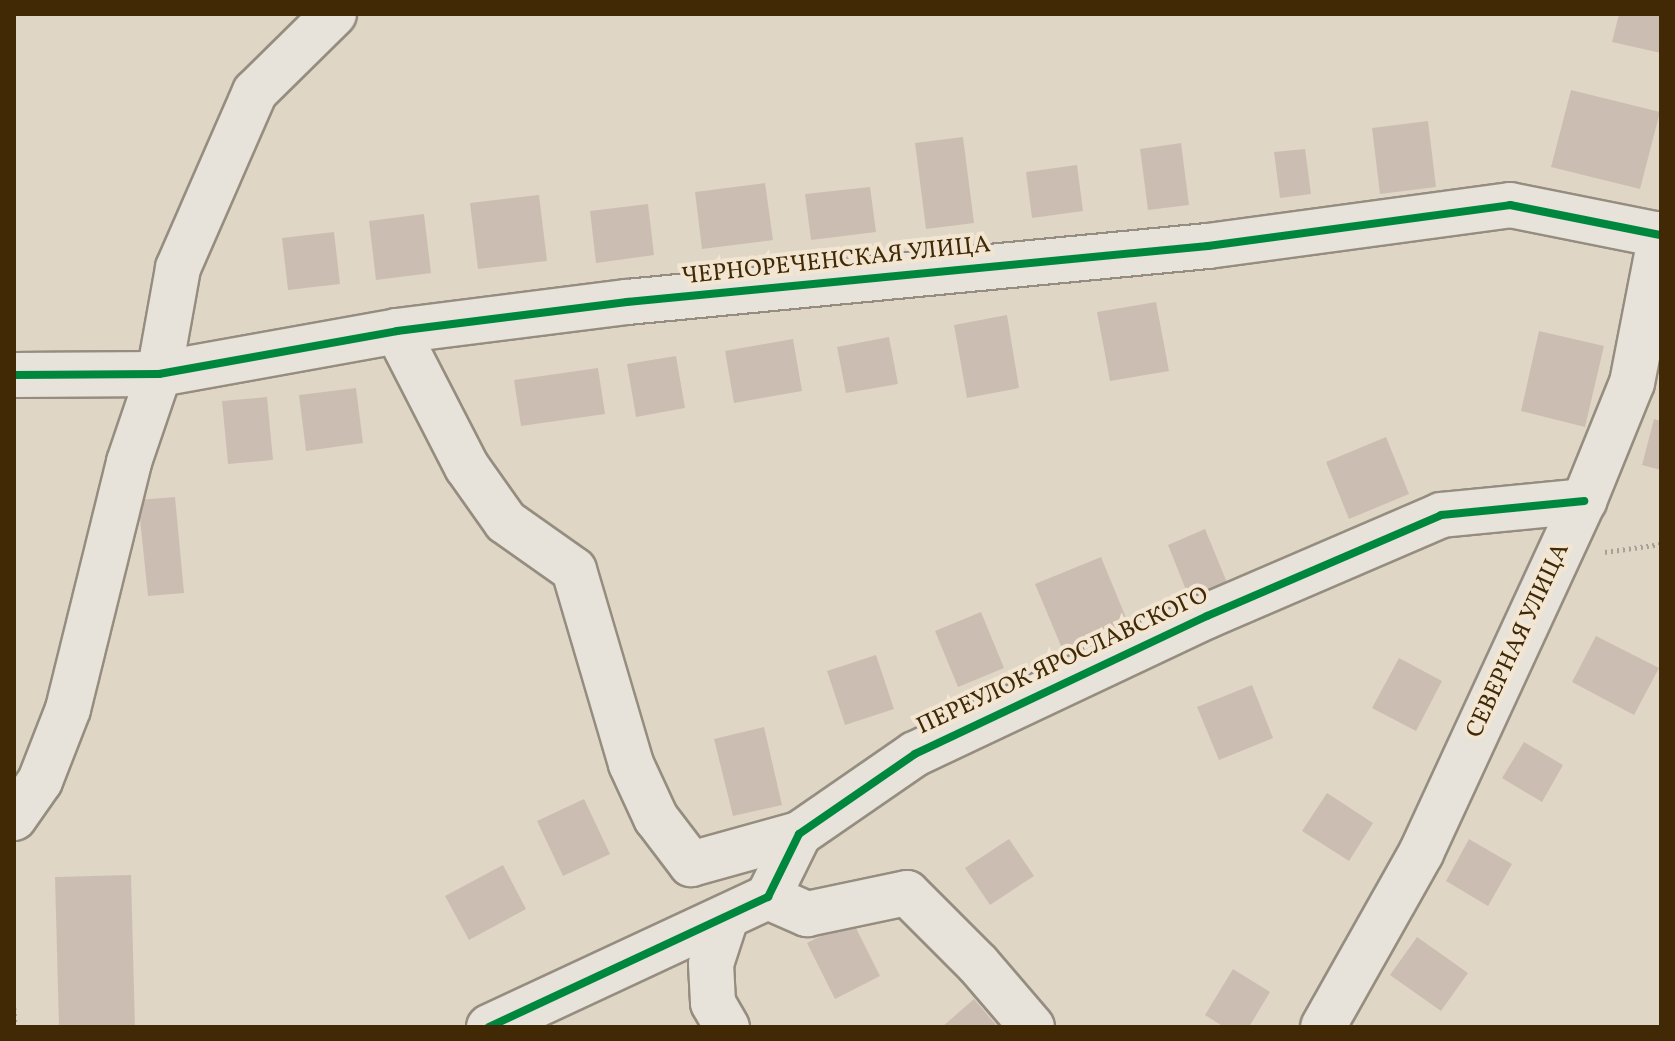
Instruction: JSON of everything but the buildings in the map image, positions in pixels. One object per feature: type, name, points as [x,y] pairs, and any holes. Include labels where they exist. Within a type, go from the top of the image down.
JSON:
[{"type":"street","points":[[14,818],[40,781],[68,709],[129,462],[159,374],[178,268],[255,92],[334,14]]},
{"type":"street","name":"ЧЕРНОРЕЧЕНСКАЯ УЛИЦА","points":[[14,375],[159,374],[397,331],[627,302],[1208,246],[1510,205],[1661,234]]},
{"type":"street","name":"СЕВЕРНАЯ УЛИЦА","points":[[1323,1027],[1421,853],[1584,501],[1632,383],[1661,234]]},
{"type":"street","points":[[397,331],[467,467],[506,522],[574,570],[631,764],[656,818],[691,864],[799,834]]},
{"type":"street","name":"ПЕРЕУЛОК ЯРОСЛАВСКОГО","points":[[768,897],[799,834],[915,754],[1207,616],[1441,515],[1584,501]]},
{"type":"street","points":[[489,1027],[768,897],[807,914],[907,893],[978,964],[1032,1027]]},
{"type":"street","points":[[726,918],[711,964],[713,1003],[727,1027]]},
{"type":"path","points":[[14,1008],[15,1027]]},
{"type":"cycle path","points":[[14,375],[159,374],[397,331],[627,302],[1208,246],[1510,205],[1660,235]]},
{"type":"cycle path","points":[[489,1027],[768,897],[799,834],[915,754],[1207,616],[1441,515],[1584,501]]}]
